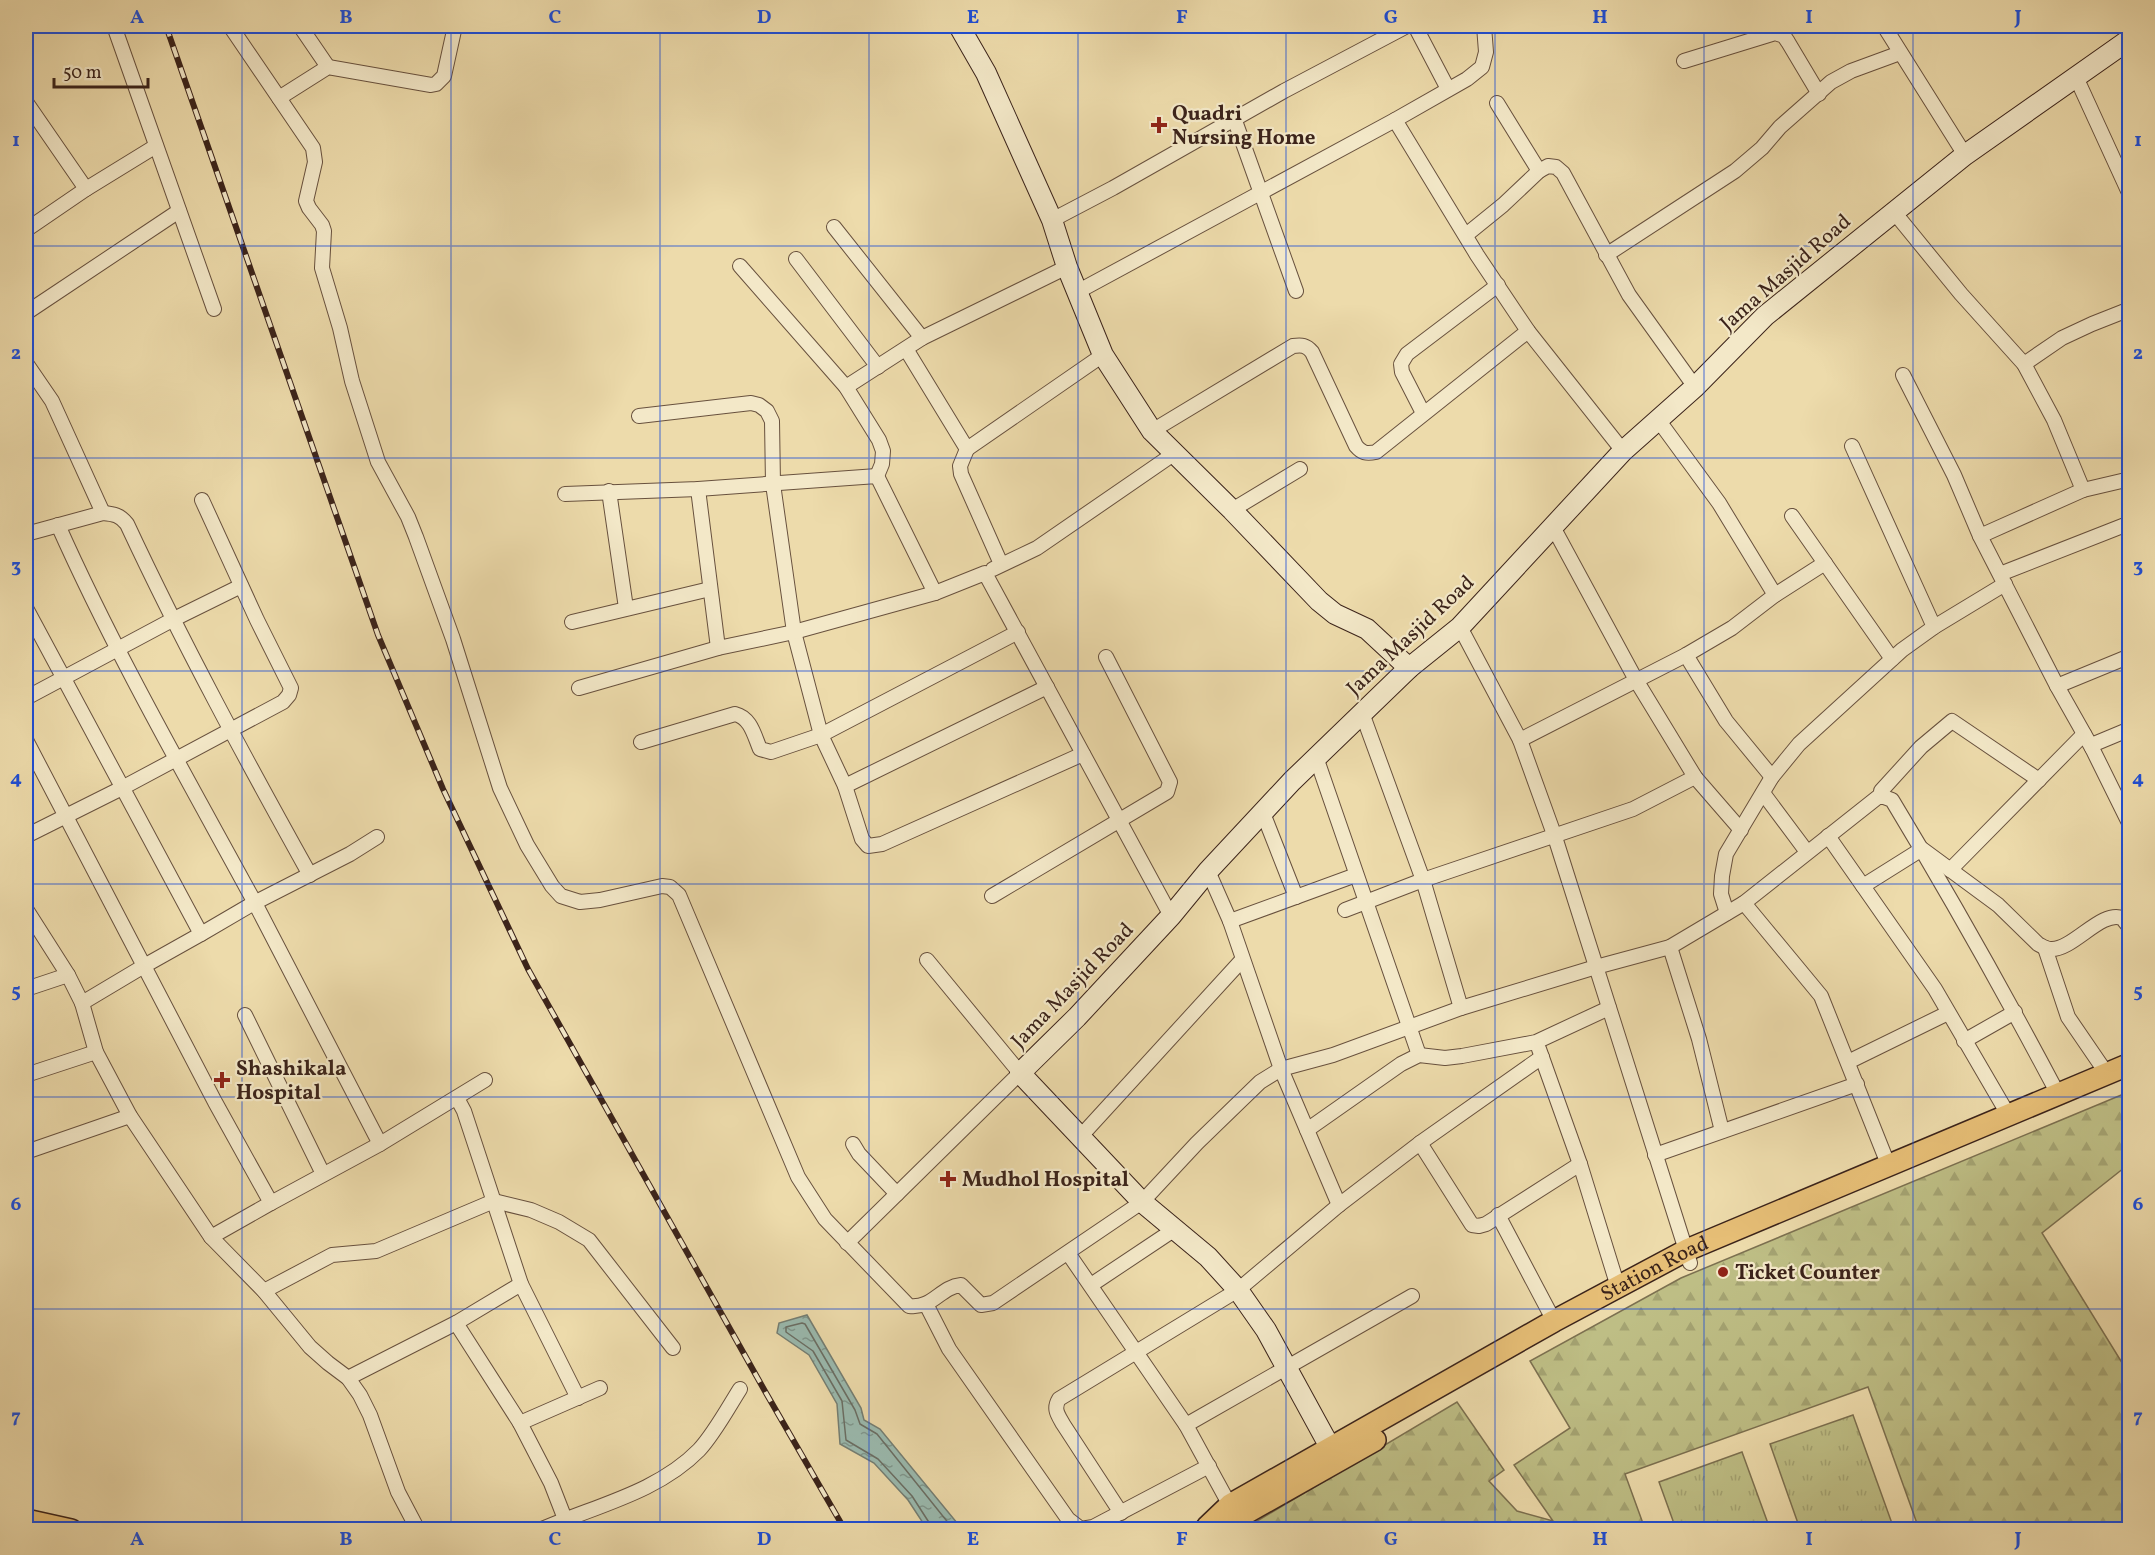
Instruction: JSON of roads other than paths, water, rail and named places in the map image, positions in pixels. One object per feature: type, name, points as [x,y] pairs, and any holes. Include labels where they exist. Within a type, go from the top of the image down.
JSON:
[{"type":"main road","name":"Station Road","points":[[1204,1528],[1560,1333],[1688,1257],[1888,1164],[2130,1065]]},
{"type":"main road","name":"Station Road","points":[[1234,1511],[1331,1449],[1554,1321],[1618,1287],[2130,1079]]},
{"type":"main road","points":[[26,1520],[71,1530]]},
{"type":"street","points":[[114,26],[214,309]]},
{"type":"street","points":[[230,26],[313,148],[315,162],[306,201],[324,231],[322,268],[340,328],[352,381],[378,462],[408,517],[416,537],[453,639],[500,788],[527,844],[552,886],[561,896],[580,902],[600,900],[662,886],[670,887],[679,895],[798,1177],[825,1219],[909,1306],[926,1305],[955,1285],[961,1285],[981,1305],[987,1305],[1142,1202],[1197,1143],[1260,1082],[1281,1069],[1333,1055],[1461,1008],[1670,947],[1744,903],[1878,797],[1892,800],[1922,849],[2058,1094]]},
{"type":"street","points":[[300,26],[328,67]]},
{"type":"street","points":[[279,98],[328,67],[431,86],[436,84],[444,76],[455,26]]},
{"type":"street","points":[[959,26],[986,74],[1052,220],[1066,267],[1103,355],[1152,431],[1319,601],[1335,614],[1377,637],[1409,668]]},
{"type":"street","points":[[1052,220],[1113,188],[1234,118],[1407,26]]},
{"type":"street","points":[[1415,26],[1448,89]]},
{"type":"street","points":[[1077,292],[1467,79],[1482,67],[1486,52],[1484,26]]},
{"type":"street","points":[[1884,26],[1965,155]]},
{"type":"street","points":[[1684,61],[1775,33],[1784,36],[1819,94]]},
{"type":"street","name":"Jama Masjid Road","points":[[847,1243],[1077,1017],[1292,780],[1409,668],[1460,627],[1552,525],[1623,451],[1695,387],[1765,316],[1965,155],[2130,39]]},
{"type":"street","points":[[1606,255],[1736,171],[1762,148],[1780,127],[1831,82],[1851,71],[1900,53]]},
{"type":"street","points":[[2076,77],[2130,195]]},
{"type":"street","points":[[26,102],[86,189]]},
{"type":"street","points":[[1497,103],[1539,171]]},
{"type":"street","points":[[1234,118],[1296,291]]},
{"type":"street","points":[[1395,120],[1477,255],[1528,331],[1623,451]]},
{"type":"street","points":[[26,229],[156,146]]},
{"type":"street","points":[[1466,235],[1503,205],[1539,171],[1548,166],[1556,167],[1563,173],[1629,295],[1695,387]]},
{"type":"street","points":[[26,313],[179,211]]},
{"type":"street","points":[[1894,212],[1961,294],[2024,364],[2054,420],[2083,490]]},
{"type":"street","points":[[834,227],[922,338]]},
{"type":"street","points":[[796,259],[878,366]]},
{"type":"street","points":[[740,266],[846,387],[879,440],[883,451],[882,464],[877,476],[935,593]]},
{"type":"street","points":[[846,387],[922,338],[1066,267]]},
{"type":"street","points":[[1423,413],[1402,372],[1402,360],[1498,285]]},
{"type":"street","points":[[2024,364],[2062,338],[2130,309]]},
{"type":"street","points":[[1152,431],[1293,346],[1301,345],[1312,352],[1356,446],[1368,454],[1376,452],[1528,331]]},
{"type":"street","points":[[906,349],[967,449]]},
{"type":"street","points":[[1001,564],[961,474],[960,466],[967,449],[1103,355]]},
{"type":"street","points":[[26,363],[52,401],[103,513]]},
{"type":"street","points":[[1903,375],[1954,475],[1980,536],[2130,825]]},
{"type":"street","points":[[639,416],[751,403],[767,411],[772,421],[773,484],[795,632],[821,735],[845,786],[862,839],[868,846],[875,847],[1083,754]]},
{"type":"street","points":[[1659,421],[1719,503],[1775,595]]},
{"type":"street","points":[[1852,446],[1934,627]]},
{"type":"street","points":[[579,688],[718,648],[795,632],[935,593],[986,573],[1037,548],[1175,453]]},
{"type":"street","points":[[1232,510],[1300,469]]},
{"type":"street","points":[[565,494],[698,489],[877,476]]},
{"type":"street","points":[[1980,536],[2083,490],[2130,478]]},
{"type":"street","points":[[698,489],[718,648]]},
{"type":"street","points":[[609,491],[626,608]]},
{"type":"street","points":[[26,836],[175,760],[283,702],[289,695],[291,688],[202,500]]},
{"type":"street","points":[[27,530],[58,525],[103,513],[114,513],[121,516],[127,524],[172,620],[310,875]]},
{"type":"street","points":[[1792,516],[1892,659]]},
{"type":"street","points":[[1727,913],[1722,894],[1726,854],[1772,777],[1798,744],[1892,659],[2003,579],[2130,523]]},
{"type":"street","points":[[58,525],[79,573],[175,760],[254,903],[380,1144]]},
{"type":"street","points":[[1552,525],[1636,680],[1695,777],[1741,830]]},
{"type":"street","points":[[1520,740],[1686,655],[1732,628],[1775,595],[1825,563]]},
{"type":"street","points":[[986,573],[1171,916]]},
{"type":"street","points":[[26,698],[172,620],[242,586]]},
{"type":"street","points":[[572,622],[710,589]]},
{"type":"street","points":[[26,608],[201,934]]},
{"type":"street","points":[[1460,627],[1520,740],[1555,837],[1688,1257]]},
{"type":"street","points":[[641,742],[735,714],[747,720],[760,748],[771,752],[821,735],[1018,632]]},
{"type":"street","points":[[1686,655],[1726,721],[1772,777]]},
{"type":"street","points":[[992,896],[1167,792],[1170,782],[1106,657]]},
{"type":"street","points":[[2057,686],[2130,657]]},
{"type":"street","points":[[845,786],[1047,687]]},
{"type":"street","points":[[1362,713],[1423,880],[1461,1008]]},
{"type":"street","points":[[1881,791],[1921,747],[1952,722],[2039,780]]},
{"type":"street","points":[[2092,748],[2094,744],[2130,729]]},
{"type":"street","points":[[1950,870],[2084,734]]},
{"type":"street","points":[[26,740],[215,1102],[271,1203]]},
{"type":"street","points":[[1316,758],[1419,1055]]},
{"type":"street","points":[[1345,910],[1423,880],[1633,809],[1695,777]]},
{"type":"street","points":[[1763,793],[1807,852]]},
{"type":"street","points":[[1263,813],[1296,897]]},
{"type":"street","points":[[1828,836],[1935,988],[2009,1116]]},
{"type":"street","points":[[82,1003],[254,903],[350,855],[377,837]]},
{"type":"street","points":[[1922,849],[1998,905],[2045,948],[2058,948],[2111,917],[2122,918],[2130,928]]},
{"type":"street","points":[[1863,886],[1922,849]]},
{"type":"street","points":[[1208,871],[1230,921],[1281,1069],[1339,1205]]},
{"type":"street","points":[[1230,921],[1356,875]]},
{"type":"street","points":[[1744,903],[1821,996],[1888,1164]]},
{"type":"street","points":[[26,909],[68,975],[82,1003],[96,1052],[130,1116],[211,1237],[264,1291],[310,1347],[348,1378],[360,1395],[370,1415],[398,1492],[418,1530]]},
{"type":"street","points":[[1670,947],[1699,1039],[1722,1131]]},
{"type":"street","points":[[2045,948],[2068,1017],[2107,1074]]},
{"type":"street","points":[[927,960],[1020,1073],[1142,1202],[1208,1257],[1238,1290],[1266,1330],[1331,1449]]},
{"type":"street","points":[[1081,1136],[1242,960]]},
{"type":"street","points":[[26,989],[68,975]]},
{"type":"street","points":[[1305,1125],[1321,1120],[1401,1064],[1419,1055],[1445,1058],[1536,1042],[1609,1008]]},
{"type":"street","points":[[1964,1041],[2014,1012]]},
{"type":"street","points":[[1848,1062],[1948,1013]]},
{"type":"street","points":[[245,1015],[323,1174]]},
{"type":"street","points":[[1536,1042],[1580,1164],[1618,1287]]},
{"type":"street","points":[[26,1075],[96,1052]]},
{"type":"street","points":[[1121,1513],[1063,1424],[1055,1405],[1059,1399],[1238,1290],[1339,1205],[1420,1143],[1542,1057]]},
{"type":"street","points":[[211,1237],[380,1144],[485,1080]]},
{"type":"street","points":[[1655,1155],[1857,1084]]},
{"type":"street","points":[[457,1098],[464,1111],[521,1284],[578,1398]]},
{"type":"street","points":[[26,1152],[130,1116]]},
{"type":"street","points":[[1420,1143],[1472,1225],[1479,1226],[1486,1224],[1580,1164]]},
{"type":"street","points":[[853,1144],[859,1154],[897,1194]]},
{"type":"street","points":[[264,1291],[332,1255],[376,1251],[494,1201],[531,1210],[559,1222],[589,1240],[674,1348]]},
{"type":"street","points":[[1498,1215],[1554,1321]]},
{"type":"street","points":[[1091,1285],[1175,1229]]},
{"type":"street","points":[[1068,1252],[1186,1425],[1234,1511]]},
{"type":"street","points":[[348,1378],[456,1323],[521,1284]]},
{"type":"street","points":[[1186,1425],[1412,1296]]},
{"type":"street","points":[[926,1305],[949,1349],[1068,1519],[1081,1529],[1093,1527],[1209,1466]]},
{"type":"street","points":[[456,1323],[520,1423],[551,1483],[565,1519]]},
{"type":"street","points":[[520,1423],[600,1388]]},
{"type":"street","points":[[540,1530],[647,1487],[677,1469],[700,1449],[740,1389]]},
{"type":"water","points":[[807,1315],[861,1408],[864,1420],[880,1429],[962,1529],[927,1529],[908,1500],[874,1463],[840,1444],[837,1404],[809,1355],[777,1333],[779,1323]]},
{"type":"railway","points":[[166,26],[378,635],[443,789],[528,969],[845,1530]]},
{"type":"place","name":"Quadri Nursing Home","points":[[1159,125]]},
{"type":"place","name":"Shashikala Hospital","points":[[222,1080]]},
{"type":"place","name":"Mudhol Hospital","points":[[948,1179]]},
{"type":"place","name":"Ticket Counter","points":[[1723,1272]]}]
